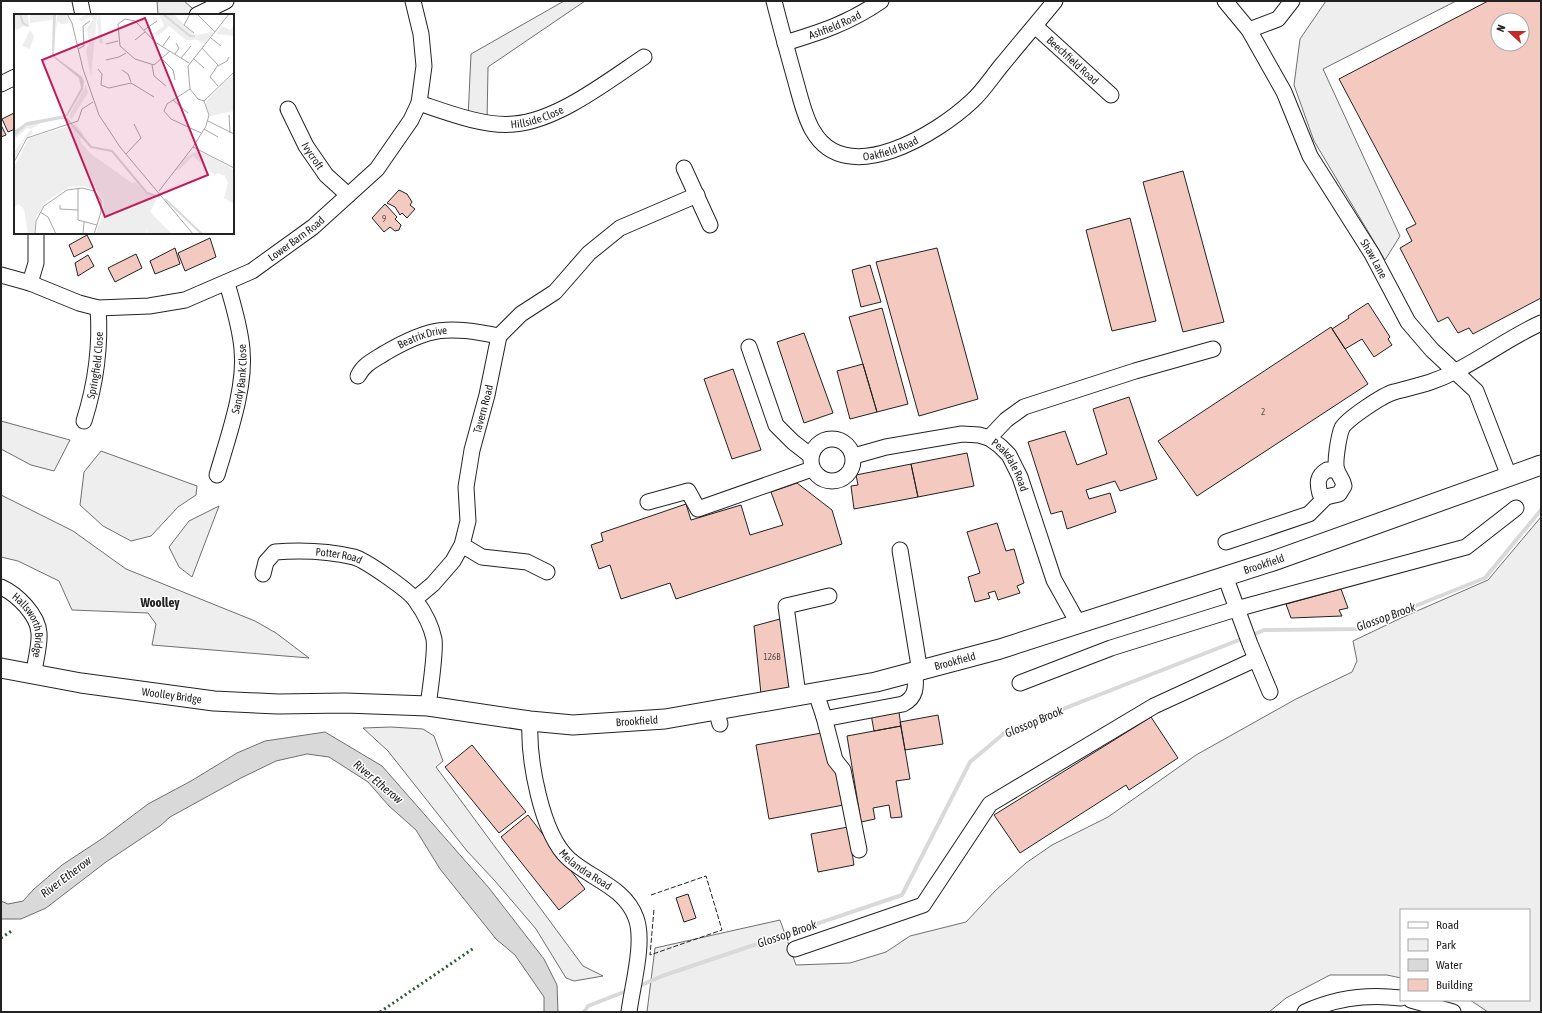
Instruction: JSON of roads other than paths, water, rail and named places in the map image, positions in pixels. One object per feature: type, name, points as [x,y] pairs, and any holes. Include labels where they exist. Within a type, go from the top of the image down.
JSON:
[{"type":"main road","name":"Brookfield","points":[[345,703],[428,706],[530,721],[573,725],[618,723],[665,718],[718,717],[807,694],[876,682],[1000,649],[1273,561],[1541,465]]},
{"type":"main road","name":"Woolley Bridge","points":[[1,668],[81,683],[214,701],[278,704],[345,703]]},
{"type":"street","points":[[80,1],[83,14]]},
{"type":"street","points":[[199,14],[226,1]]},
{"type":"street","name":"Lower Barn Road","points":[[1,275],[30,283],[79,303],[98,308],[149,306],[185,300],[252,271],[313,227],[377,169],[400,137],[418,103],[424,66],[421,34],[413,1]]},
{"type":"street","name":"Oakfield Road","points":[[774,1],[803,106],[812,131],[822,143],[833,152],[849,157],[867,156],[890,151],[938,129],[973,100],[1055,1]]},
{"type":"street","name":"Ashfield Road","points":[[785,43],[824,31],[859,16],[881,1]]},
{"type":"street","name":"Shaw Lane","points":[[1225,1],[1250,30],[1284,92],[1310,156],[1372,254],[1408,322],[1432,350],[1476,391],[1509,476]]},
{"type":"street","points":[[1250,30],[1278,19],[1292,1]]},
{"type":"street","name":"Beechfield Road","points":[[1035,26],[1111,96]]},
{"type":"street","name":"Hillside Close","points":[[418,103],[487,123],[514,124],[542,117],[581,99],[644,57]]},
{"type":"street","points":[[1,84],[14,78]]},
{"type":"street","name":"Ivycroft","points":[[288,109],[306,146],[326,175],[348,195]]},
{"type":"street","points":[[684,168],[710,225]]},
{"type":"street","points":[[499,336],[521,314],[555,292],[589,253],[620,228],[697,195]]},
{"type":"street","points":[[30,283],[36,263],[36,234]]},
{"type":"street","name":"Sandy Bank Close","points":[[217,475],[240,388],[242,350],[237,318],[227,283]]},
{"type":"street","name":"Springfield Close","points":[[84,421],[93,392],[99,354],[100,334],[98,308]]},
{"type":"street","points":[[1226,542],[1308,514],[1326,497],[1320,494],[1317,484],[1319,477],[1327,470],[1337,470],[1336,459],[1341,430],[1347,421],[1392,392],[1429,384],[1455,372],[1520,332],[1541,322]]},
{"type":"street","name":"Beatrix Drive","points":[[358,376],[362,367],[410,338],[443,329],[469,330],[499,336]]},
{"type":"street","name":"Tavern Road","points":[[415,599],[433,584],[453,561],[462,545],[468,521],[466,487],[472,450],[487,395],[499,336]]},
{"type":"street","points":[[749,347],[776,425],[812,462],[818,477],[829,482],[844,479],[853,468],[854,456],[850,447],[845,442],[831,438],[817,444],[812,462]]},
{"type":"street","points":[[989,438],[1006,420],[1024,408],[1135,371],[1213,349]]},
{"type":"street","name":"Peakdale Road","points":[[854,456],[886,447],[962,434],[979,435],[989,438],[1009,455],[1020,476],[1020,494],[1054,580],[1078,623]]},
{"type":"street","points":[[648,502],[688,491],[698,509],[812,462]]},
{"type":"street","points":[[1020,683],[1111,648],[1236,609],[1466,547],[1516,508]]},
{"type":"street","points":[[462,545],[482,557],[527,562],[547,572]]},
{"type":"street","name":"Potter Road","points":[[263,574],[266,562],[275,552],[300,550],[326,553],[356,558],[385,576],[415,599]]},
{"type":"street","points":[[824,717],[829,718],[903,704],[909,701],[916,689],[917,672],[900,550]]},
{"type":"street","points":[[1226,576],[1236,609],[1270,692]]},
{"type":"street","name":"Hallsworth Bridge","points":[[1,587],[9,591],[30,610],[39,633],[34,674]]},
{"type":"street","points":[[829,596],[783,607],[807,694],[824,717],[835,760],[843,770],[859,850]]},
{"type":"street","points":[[415,599],[429,623],[434,640],[428,706]]},
{"type":"street","points":[[795,950],[923,905],[990,804],[1154,706],[1256,659]]},
{"type":"street","name":"Melandra Road","points":[[530,721],[529,738],[541,806],[548,827],[556,843],[569,859],[627,900],[637,919],[637,971],[630,1007]]},
{"type":"street","points":[[1305,1012],[1351,998],[1386,996],[1400,998]]},
{"type":"street","points":[[1414,1001],[1453,1012]]},
{"type":"water","name":"River Etherow","points":[[325,732],[382,766],[489,888],[544,959],[557,985],[558,1012],[544,1012],[544,997],[515,955],[496,939],[440,869],[416,830],[389,806],[368,782],[329,757],[307,754],[276,761],[241,778],[170,817],[160,826],[106,862],[46,908],[21,919],[1,919],[1,901],[8,904],[23,901],[34,889],[62,865],[103,838],[148,804],[191,781],[237,753],[265,741]]},
{"type":"waterway","name":"Glossop Brook","points":[[1250,636],[1264,630],[1358,629],[1485,578],[1541,510]]},
{"type":"waterway","name":"Glossop Brook","points":[[637,987],[662,976],[902,895],[970,762],[1007,731],[1244,638]]},
{"type":"waterway","name":"Glossop Brook","points":[[584,1012],[588,1006],[629,990]]},
{"type":"district","name":"Woolley","points":[[160,602]]}]
